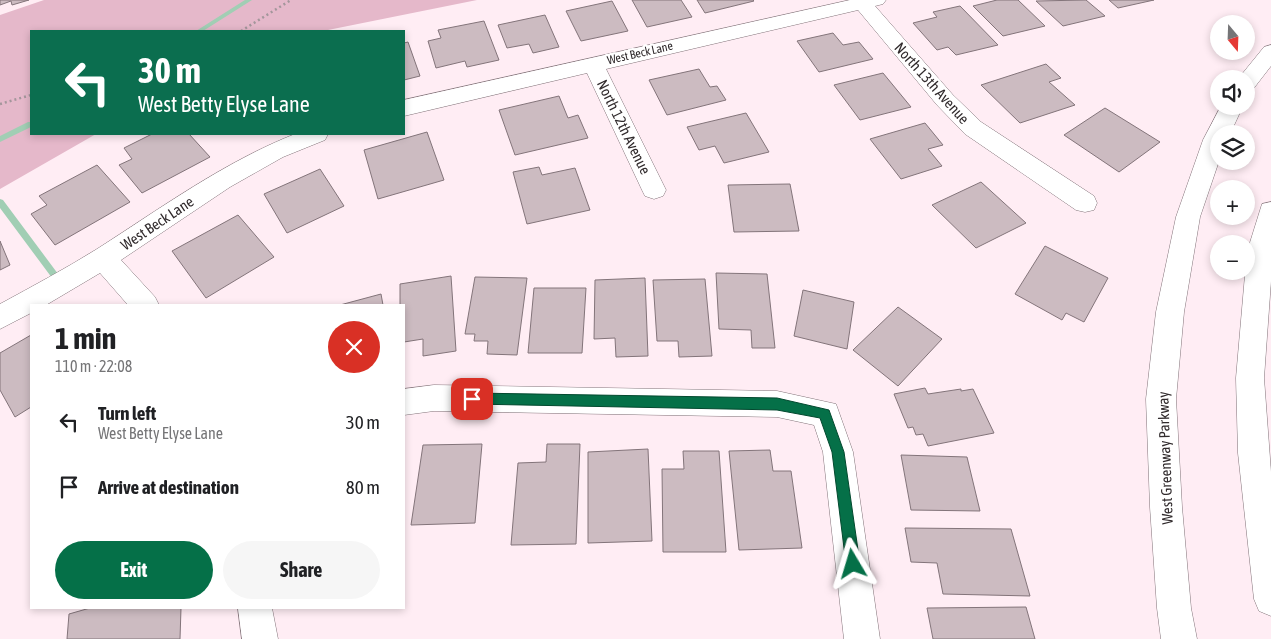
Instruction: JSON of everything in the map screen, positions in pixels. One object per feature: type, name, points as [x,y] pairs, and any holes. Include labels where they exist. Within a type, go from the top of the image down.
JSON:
[{"type":"street","name":"West Beck Lane","points":[[405,108],[869,2]]},
{"type":"street","name":"North 13th Avenue","points":[[869,2],[945,100],[973,128],[1085,203]]},
{"type":"street","points":[[1255,72],[1271,52]]},
{"type":"street","name":"North 12th Avenue","points":[[593,64],[654,190]]},
{"type":"street","name":"West Greenway Parkway","points":[[1179,639],[1174,608],[1166,507],[1161,399],[1170,312],[1188,218],[1215,140],[1228,115]]},
{"type":"street","name":"West Beck Lane","points":[[0,317],[61,284],[221,181],[275,151],[315,135]]},
{"type":"street","points":[[1271,211],[1260,252],[1250,378],[1253,453],[1271,600]]},
{"type":"street","points":[[103,258],[144,304]]},
{"type":"street","points":[[405,402],[434,398],[777,404],[825,414],[838,452],[862,639]]},
{"type":"street","points":[[255,609],[260,639]]},
{"type":"path","points":[[244,30],[291,0]]},
{"type":"path","points":[[0,104],[30,95]]},
{"type":"shaded area","points":[[44,0],[477,0],[328,30],[30,30],[30,135],[94,135],[0,189],[0,15]]},
{"type":"building","points":[[0,0],[29,0],[12,5],[11,1],[0,5]]},
{"type":"building","points":[[632,0],[681,0],[692,17],[647,27]]},
{"type":"building","points":[[697,0],[753,0],[754,1],[705,13]]},
{"type":"building","points":[[997,0],[1018,0],[1045,26],[1003,36],[973,6]]},
{"type":"building","points":[[1086,0],[1105,16],[1063,26],[1036,1]]},
{"type":"building","points":[[1109,0],[1154,0],[1118,8]]},
{"type":"building","points":[[612,1],[628,31],[581,41],[566,11]]},
{"type":"building","points":[[960,6],[998,45],[956,55],[948,47],[937,50],[913,23],[937,17],[933,12]]},
{"type":"building","points":[[545,15],[559,47],[533,53],[529,44],[507,48],[498,25]]},
{"type":"building","points":[[484,21],[499,60],[467,67],[465,61],[436,68],[428,41],[441,38],[438,30]]},
{"type":"building","points":[[833,33],[843,45],[859,42],[873,59],[819,72],[797,41]]},
{"type":"building","points":[[408,42],[420,76],[405,80],[405,43]]},
{"type":"building","points":[[1046,64],[1061,78],[1049,82],[1075,105],[1020,123],[981,85]]},
{"type":"building","points":[[699,69],[710,87],[717,86],[726,100],[667,115],[649,80]]},
{"type":"building","points":[[883,73],[911,107],[860,120],[834,85]]},
{"type":"building","points":[[559,96],[568,118],[578,115],[588,138],[515,155],[499,110]]},
{"type":"building","points":[[1105,108],[1160,142],[1119,172],[1064,135]]},
{"type":"building","points":[[746,113],[769,152],[724,163],[715,146],[699,150],[687,127]]},
{"type":"building","points":[[925,123],[943,145],[928,149],[942,166],[901,179],[870,139]]},
{"type":"building","points":[[427,132],[444,180],[378,199],[364,150]]},
{"type":"building","points":[[150,135],[190,135],[210,157],[142,193],[119,165],[132,159],[124,148]]},
{"type":"building","points":[[97,165],[130,202],[55,245],[31,214],[47,205],[39,196]]},
{"type":"building","points":[[539,167],[542,175],[575,168],[590,210],[527,224],[513,172]]},
{"type":"building","points":[[320,169],[344,206],[287,233],[264,194]]},
{"type":"building","points":[[981,182],[1026,223],[976,248],[932,205]]},
{"type":"building","points":[[790,184],[799,231],[734,232],[728,185]]},
{"type":"building","points":[[238,215],[274,257],[206,298],[172,251]]},
{"type":"building","points":[[0,241],[10,265],[0,270]]},
{"type":"building","points":[[1045,246],[1108,278],[1084,322],[1066,313],[1062,320],[1015,294]]},
{"type":"building","points":[[716,273],[767,274],[775,348],[752,348],[751,330],[719,329]]},
{"type":"building","points":[[451,276],[456,351],[423,356],[423,339],[405,342],[405,304],[400,304],[400,284]]},
{"type":"building","points":[[475,277],[527,278],[517,355],[487,354],[488,341],[474,341],[475,334],[465,334]]},
{"type":"building","points":[[645,278],[648,356],[616,357],[615,338],[594,339],[595,280]]},
{"type":"building","points":[[705,279],[712,356],[679,357],[678,341],[657,341],[653,280]]},
{"type":"building","points":[[534,288],[586,288],[582,353],[528,353]]},
{"type":"building","points":[[803,290],[854,302],[847,349],[794,336]]},
{"type":"building","points":[[381,294],[383,304],[344,304]]},
{"type":"building","points":[[898,307],[942,339],[898,386],[853,350]]},
{"type":"building","points":[[30,336],[30,408],[15,417],[0,390],[0,353]]},
{"type":"building","points":[[925,388],[928,394],[973,389],[994,433],[928,446],[923,434],[916,435],[913,427],[908,428],[894,394]]},
{"type":"building","points":[[482,444],[475,523],[411,525],[423,445]]},
{"type":"building","points":[[547,444],[580,444],[576,544],[511,545],[518,463],[546,462]]},
{"type":"building","points":[[648,449],[652,541],[588,543],[588,452]]},
{"type":"building","points":[[770,450],[773,471],[791,471],[802,548],[739,550],[729,451]]},
{"type":"building","points":[[683,451],[719,451],[726,552],[663,552],[662,469],[684,469]]},
{"type":"building","points":[[901,455],[967,457],[980,511],[911,510]]},
{"type":"building","points":[[905,528],[1011,529],[1030,596],[943,594],[937,563],[911,562]]},
{"type":"building","points":[[1026,607],[1035,639],[933,639],[927,608]]},
{"type":"building","points":[[86,609],[181,609],[180,639],[67,639],[69,614]]},
{"type":"waterway","points":[[201,30],[249,0]]},
{"type":"waterway","points":[[0,139],[30,124]]},
{"type":"waterway","points":[[0,202],[61,284]]},
{"type":"route","points":[[472,399],[777,404],[825,414],[838,452],[853,564]]}]
